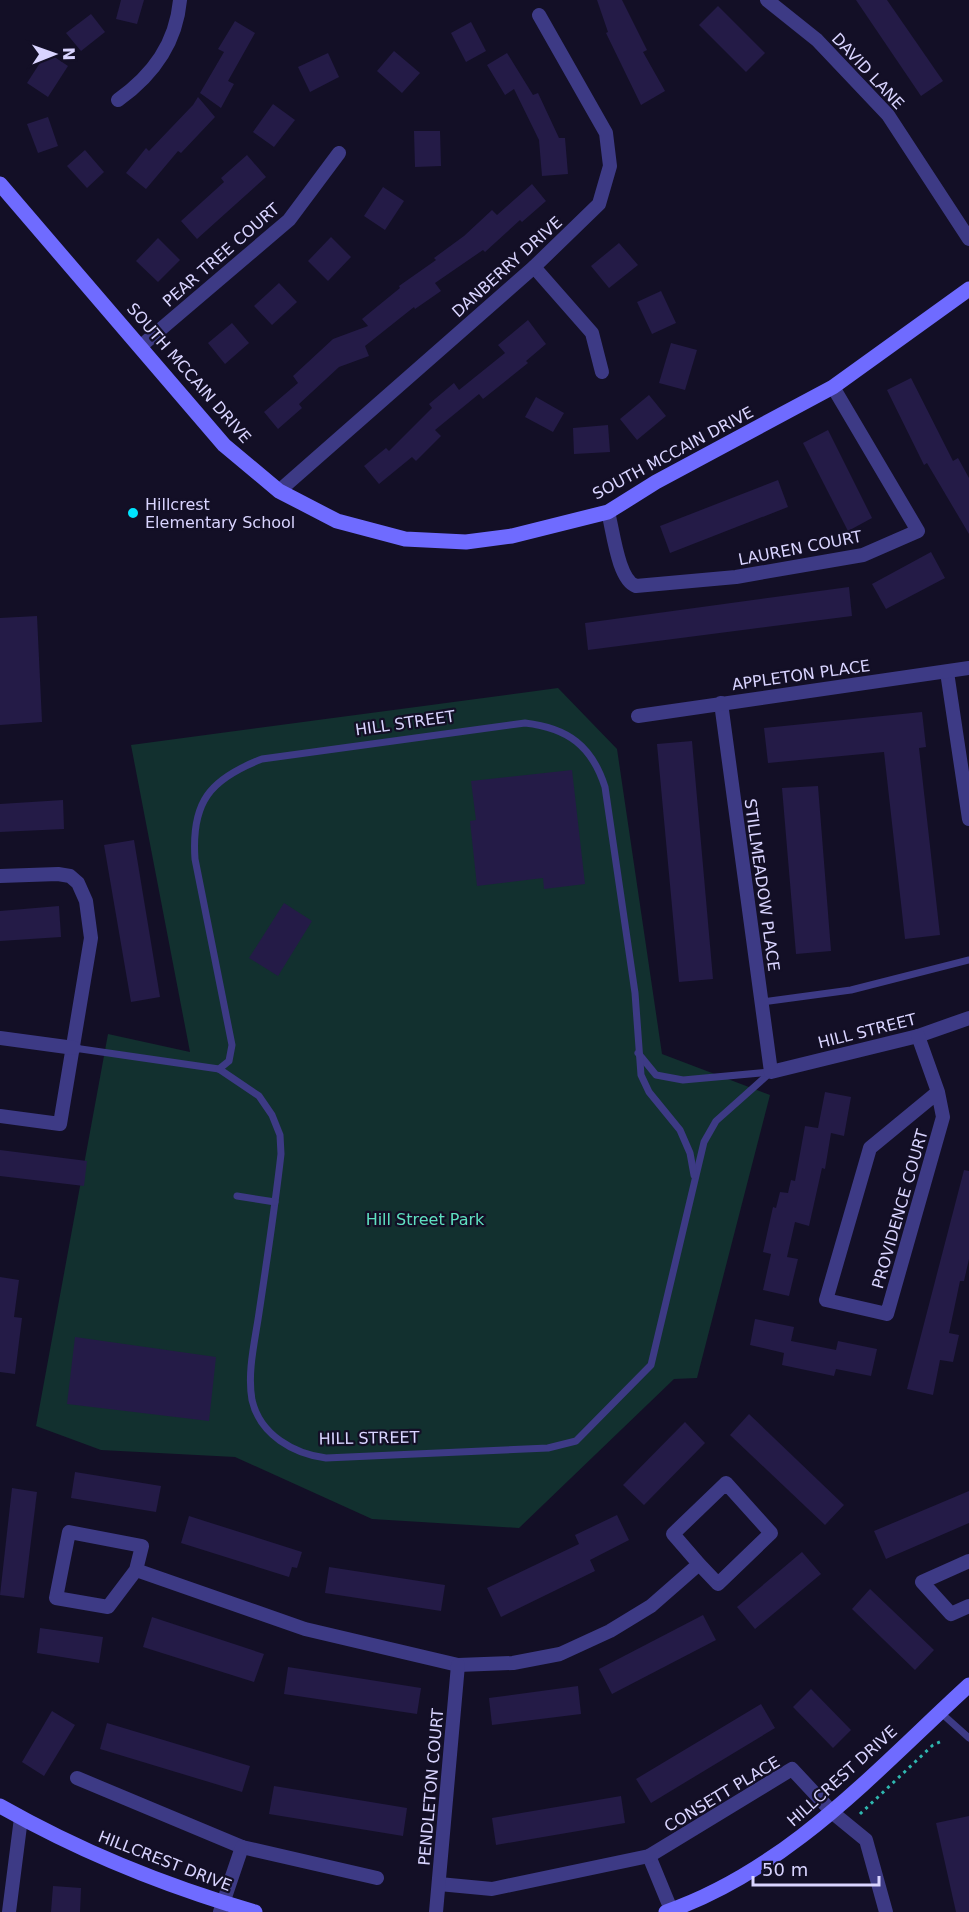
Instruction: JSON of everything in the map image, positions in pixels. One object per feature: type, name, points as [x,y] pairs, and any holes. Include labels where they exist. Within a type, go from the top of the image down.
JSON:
[{"type":"street","points":[[118,100],[153,70],[165,51],[175,26],[180,0]]},
{"type":"street","name":"DAVID LANE","points":[[767,0],[817,40],[888,115],[969,239]]},
{"type":"street","name":"DANBERRY DRIVE","points":[[279,490],[534,267],[599,204],[610,166],[606,133],[539,15]]},
{"type":"street","name":"PEAR TREE COURT","points":[[141,346],[289,220],[339,153]]},
{"type":"street","name":"SOUTH MCCAIN DRIVE","points":[[0,184],[224,445],[279,490],[337,521],[405,539],[466,542],[512,536],[608,512],[656,482],[833,387],[969,289]]},
{"type":"street","points":[[534,267],[592,333],[602,372]]},
{"type":"street","name":"LAUREN COURT","points":[[608,512],[623,573],[631,584],[636,586],[736,577],[844,559],[863,555],[918,531],[833,387]]},
{"type":"street","name":"APPLETON PLACE","points":[[638,716],[969,668]]},
{"type":"street","points":[[947,672],[969,819]]},
{"type":"street","name":"STILLMEADOW PLACE","points":[[721,703],[771,1072]]},
{"type":"street","points":[[0,876],[58,874],[70,876],[78,883],[86,901],[91,938],[60,1124],[0,1116]]},
{"type":"street","name":"HILL STREET","points":[[771,1072],[918,1036],[969,1018]]},
{"type":"street","name":"PROVIDENCE COURT","points":[[918,1036],[938,1092],[943,1117],[887,1314],[826,1299],[870,1148],[938,1092]]},
{"type":"street","name":"HILL STREET","points":[[0,1038],[74,1048]]},
{"type":"street","points":[[726,1483],[771,1533],[718,1584],[699,1564],[673,1534],[726,1483]]},
{"type":"street","points":[[69,1532],[142,1546],[136,1570],[108,1607],[56,1598],[69,1532]]},
{"type":"street","points":[[969,1561],[922,1582],[951,1614],[969,1606]]},
{"type":"street","points":[[136,1570],[305,1629],[458,1665],[513,1663],[560,1654],[610,1631],[651,1606],[699,1564]]},
{"type":"street","name":"PENDLETON COURT","points":[[436,1912],[458,1665]]},
{"type":"street","name":"HILLCREST DRIVE","points":[[670,1911],[734,1883],[773,1859],[833,1813],[969,1685]]},
{"type":"street","name":"CONSETT PLACE","points":[[439,1884],[492,1889],[650,1856],[792,1769],[833,1813]]},
{"type":"street","points":[[77,1778],[242,1847],[377,1878]]},
{"type":"street","name":"HILLCREST DRIVE","points":[[0,1806],[105,1860],[220,1907],[255,1912]]},
{"type":"street","points":[[833,1813],[866,1840],[886,1912]]},
{"type":"street","points":[[9,1912],[21,1818]]},
{"type":"street","points":[[220,1907],[242,1847]]},
{"type":"street","points":[[650,1856],[670,1911]]},
{"type":"lane","name":"HILL STREET","points":[[219,1069],[229,1060],[232,1045],[195,859],[193,836],[196,818],[204,797],[229,775],[262,759],[525,723],[550,725],[588,751],[599,767],[605,787],[635,993],[640,1075],[650,1092],[680,1130],[690,1153],[695,1180]]},
{"type":"lane","points":[[762,1002],[851,990],[969,960]]},
{"type":"lane","name":"HILL STREET","points":[[74,1048],[219,1069],[259,1096],[272,1115],[280,1136],[281,1154],[251,1381],[252,1401],[261,1420],[274,1437],[306,1455],[326,1458],[548,1448],[576,1442],[651,1365],[704,1142],[716,1121],[771,1072]]},
{"type":"lane","name":"HILL STREET","points":[[638,1053],[656,1075],[683,1080],[771,1072]]},
{"type":"lane","points":[[237,1196],[275,1202]]},
{"type":"lane","points":[[940,1712],[969,1738]]},
{"type":"path","points":[[860,1814],[933,1745],[942,1741]]},
{"type":"green space","name":"Hill Street Park","points":[[558,688],[617,749],[662,1054],[770,1095],[697,1378],[674,1379],[519,1528],[372,1519],[235,1457],[101,1450],[36,1426],[108,1034],[190,1052],[131,745]]},
{"type":"building","points":[[121,0],[144,0],[137,24],[116,19]]},
{"type":"building","points":[[597,0],[622,0],[647,50],[643,52],[665,91],[641,105],[606,33],[608,32]]},
{"type":"building","points":[[856,0],[887,0],[943,81],[921,96]]},
{"type":"building","points":[[718,6],[765,53],[746,72],[699,25]]},
{"type":"building","points":[[91,14],[105,32],[81,51],[66,33]]},
{"type":"building","points":[[235,21],[255,33],[228,81],[234,84],[221,108],[200,93],[224,52],[218,49]]},
{"type":"building","points":[[471,22],[486,51],[466,62],[451,33]]},
{"type":"building","points":[[394,51],[420,73],[402,93],[377,71]]},
{"type":"building","points":[[47,52],[68,66],[48,97],[27,83]]},
{"type":"building","points":[[328,53],[339,77],[310,92],[298,67]]},
{"type":"building","points":[[507,53],[533,95],[538,93],[559,138],[565,138],[568,174],[542,176],[539,140],[514,89],[505,95],[487,65]]},
{"type":"building","points":[[198,97],[215,117],[181,153],[178,151],[146,189],[126,173],[146,148],[149,151]]},
{"type":"building","points":[[273,104],[295,120],[274,147],[253,132]]},
{"type":"building","points":[[48,117],[58,146],[38,153],[27,124]]},
{"type":"building","points":[[414,131],[440,131],[441,166],[415,167]]},
{"type":"building","points":[[85,150],[104,172],[87,188],[67,166]]},
{"type":"building","points":[[247,155],[266,177],[197,239],[181,221],[224,182],[221,178]]},
{"type":"building","points":[[532,184],[546,201],[522,222],[520,220],[485,252],[483,250],[435,283],[441,291],[415,309],[414,307],[365,346],[369,356],[339,367],[299,404],[302,408],[278,429],[264,412],[298,383],[293,376],[333,339],[368,326],[362,319],[400,288],[399,286],[436,260],[434,258],[464,236],[492,210],[497,215]]},
{"type":"building","points":[[383,187],[404,201],[385,230],[364,216]]},
{"type":"building","points":[[331,237],[351,257],[328,281],[308,261]]},
{"type":"building","points":[[158,238],[180,260],[158,282],[136,261]]},
{"type":"building","points":[[619,243],[638,265],[609,288],[591,266]]},
{"type":"building","points":[[279,283],[297,302],[272,325],[254,306]]},
{"type":"building","points":[[661,291],[676,323],[652,334],[637,302]]},
{"type":"building","points":[[528,320],[546,344],[526,361],[528,363],[483,399],[479,394],[435,430],[441,436],[416,461],[412,457],[379,484],[364,466],[386,448],[389,451],[432,408],[429,404],[454,383],[459,390],[505,353],[498,345]]},
{"type":"building","points":[[232,323],[249,343],[225,364],[208,343]]},
{"type":"building","points":[[671,343],[697,350],[685,390],[659,383]]},
{"type":"building","points":[[911,378],[953,461],[958,458],[969,478],[969,534],[927,463],[924,465],[887,390]]},
{"type":"building","points":[[649,395],[666,416],[637,440],[620,419]]},
{"type":"building","points":[[536,397],[564,413],[553,432],[525,417]]},
{"type":"building","points":[[608,425],[610,452],[574,454],[573,428]]},
{"type":"building","points":[[828,430],[872,518],[848,531],[803,443]]},
{"type":"building","points":[[778,480],[788,507],[670,553],[660,526]]},
{"type":"building","points":[[931,552],[945,578],[886,609],[872,584]]},
{"type":"building","points":[[849,587],[852,616],[588,650],[585,623]]},
{"type":"building","points":[[37,616],[42,722],[0,725],[0,618]]},
{"type":"building","points":[[922,712],[926,747],[919,748],[940,935],[905,939],[884,752],[768,763],[764,728]]},
{"type":"building","points":[[692,741],[713,979],[679,982],[657,744]]},
{"type":"building","points":[[572,770],[585,884],[544,889],[543,878],[477,886],[470,821],[476,820],[471,781]]},
{"type":"building","points":[[818,786],[831,951],[796,954],[782,788]]},
{"type":"building","points":[[63,800],[64,829],[0,832],[0,804]]},
{"type":"building","points":[[134,840],[160,997],[131,1002],[104,845]]},
{"type":"building","points":[[284,903],[312,921],[278,976],[249,958]]},
{"type":"building","points":[[59,906],[61,937],[0,941],[0,911]]},
{"type":"building","points":[[825,1092],[851,1097],[844,1136],[831,1133],[825,1169],[822,1168],[809,1226],[795,1222],[787,1257],[798,1259],[789,1296],[763,1290],[771,1254],[763,1252],[773,1207],[776,1208],[780,1192],[788,1193],[791,1180],[795,1181],[805,1126],[818,1128]]},
{"type":"building","points":[[0,1150],[87,1161],[84,1186],[0,1176]]},
{"type":"building","points":[[964,1170],[969,1171],[969,1259],[964,1281],[960,1281],[949,1333],[959,1335],[953,1362],[940,1360],[933,1395],[907,1389]]},
{"type":"building","points":[[0,1277],[19,1280],[14,1317],[22,1318],[15,1374],[0,1372]]},
{"type":"building","points":[[755,1319],[794,1327],[791,1341],[836,1350],[838,1341],[877,1349],[871,1376],[836,1369],[834,1376],[782,1365],[784,1353],[750,1345]]},
{"type":"building","points":[[75,1337],[216,1357],[209,1421],[67,1404]]},
{"type":"building","points":[[749,1414],[844,1505],[825,1525],[730,1435]]},
{"type":"building","points":[[685,1422],[705,1443],[644,1505],[623,1485]]},
{"type":"building","points":[[75,1472],[161,1486],[156,1512],[71,1498]]},
{"type":"building","points":[[12,1488],[37,1492],[24,1598],[0,1595]]},
{"type":"building","points":[[969,1491],[969,1523],[886,1559],[874,1531]]},
{"type":"building","points":[[617,1515],[629,1540],[590,1560],[595,1571],[501,1617],[487,1588],[579,1544],[575,1535]]},
{"type":"building","points":[[189,1516],[302,1552],[297,1568],[292,1567],[289,1577],[181,1543]]},
{"type":"building","points":[[802,1552],[821,1574],[755,1629],[737,1607]]},
{"type":"building","points":[[329,1567],[445,1585],[441,1611],[325,1593]]},
{"type":"building","points":[[870,1589],[934,1650],[915,1670],[852,1609]]},
{"type":"building","points":[[703,1615],[716,1640],[612,1694],[599,1669]]},
{"type":"building","points":[[152,1617],[264,1654],[254,1682],[143,1647]]},
{"type":"building","points":[[40,1628],[103,1637],[99,1663],[37,1653]]},
{"type":"building","points":[[288,1667],[421,1688],[417,1714],[284,1694]]},
{"type":"building","points":[[578,1686],[581,1714],[492,1725],[489,1698]]},
{"type":"building","points":[[811,1689],[851,1730],[833,1748],[793,1707]]},
{"type":"building","points":[[761,1704],[775,1728],[651,1803],[636,1779]]},
{"type":"building","points":[[52,1711],[75,1725],[44,1776],[22,1762]]},
{"type":"building","points":[[107,1723],[250,1766],[242,1792],[100,1749]]},
{"type":"building","points":[[274,1786],[407,1808],[403,1836],[269,1814]]},
{"type":"building","points":[[621,1796],[625,1823],[496,1845],[492,1818]]},
{"type":"building","points":[[969,1816],[969,1912],[956,1912],[936,1823]]},
{"type":"building","points":[[53,1886],[81,1888],[80,1912],[51,1912]]},
{"type":"place","name":"Hillcrest Elementary School","points":[[133,513]]}]
